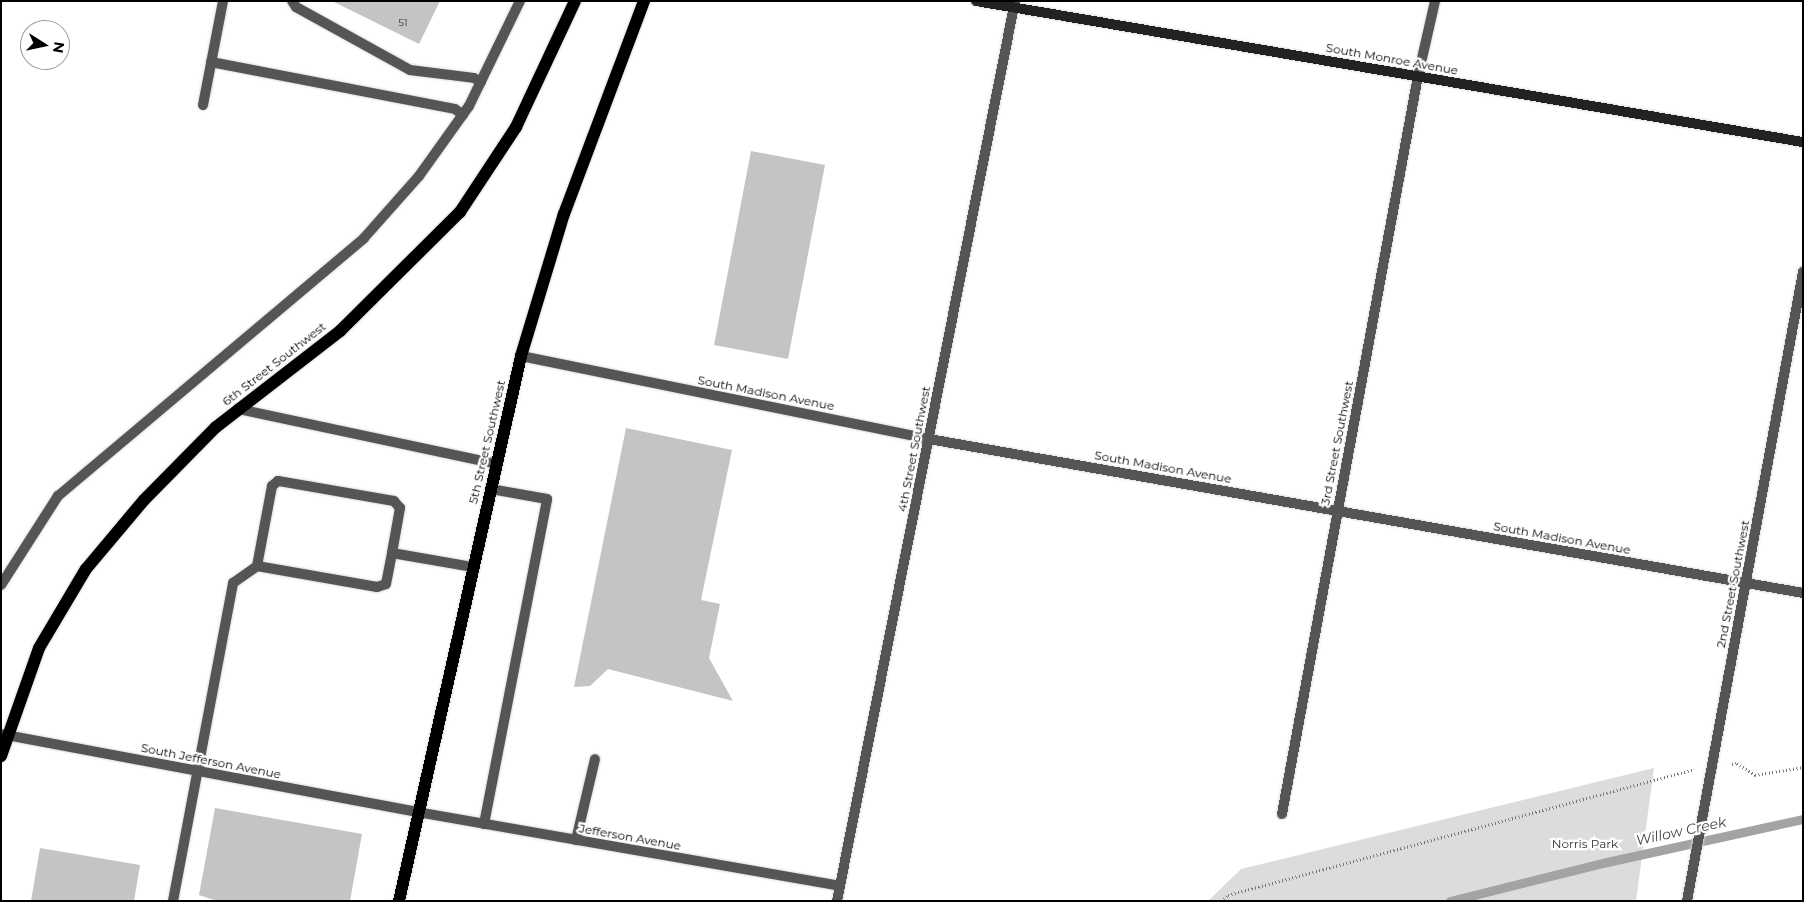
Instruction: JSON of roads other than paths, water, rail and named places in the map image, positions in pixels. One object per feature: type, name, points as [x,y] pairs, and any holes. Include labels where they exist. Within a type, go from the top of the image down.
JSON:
[{"type":"main road","name":"6th Street Southwest","points":[[1,756],[4,734],[39,648],[86,569],[144,500],[216,426],[340,331],[460,212],[516,127],[575,1]]},
{"type":"main road","name":"5th Street Southwest","points":[[399,901],[416,812],[522,356],[564,214],[644,1]]},
{"type":"main road","name":"South Monroe Avenue","points":[[976,1],[1014,4],[1803,142]]},
{"type":"street","points":[[203,105],[223,1]]},
{"type":"street","points":[[292,1],[410,70],[474,78],[481,82]]},
{"type":"street","points":[[4,581],[58,496],[364,238],[420,176],[463,116],[520,1]]},
{"type":"street","name":"3rd Street Southwest","points":[[1282,814],[1418,76],[1435,1]]},
{"type":"street","name":"4th Street Southwest","points":[[837,901],[1014,4]]},
{"type":"street","points":[[211,62],[455,109],[463,116]]},
{"type":"street","name":"2nd Street Southwest","points":[[1687,901],[1803,272]]},
{"type":"street","name":"South Madison Avenue","points":[[522,356],[928,439],[1746,584],[1803,592]]},
{"type":"street","points":[[238,409],[496,464]]},
{"type":"street","points":[[173,901],[233,583],[256,566],[272,486],[278,481],[394,501],[400,508],[386,584],[377,587],[256,566]]},
{"type":"street","points":[[484,824],[547,499],[490,489]]},
{"type":"street","points":[[392,553],[472,567]]},
{"type":"street","name":"South Jefferson Avenue","points":[[4,734],[416,812]]},
{"type":"street","points":[[576,840],[595,759]]},
{"type":"street","name":"Jefferson Avenue","points":[[416,812],[840,886]]},
{"type":"waterway","name":"Willow Creek","points":[[1450,901],[1607,862],[1803,819]]},
{"type":"park label","name":"Norris Park","points":[[1585,844]]}]
